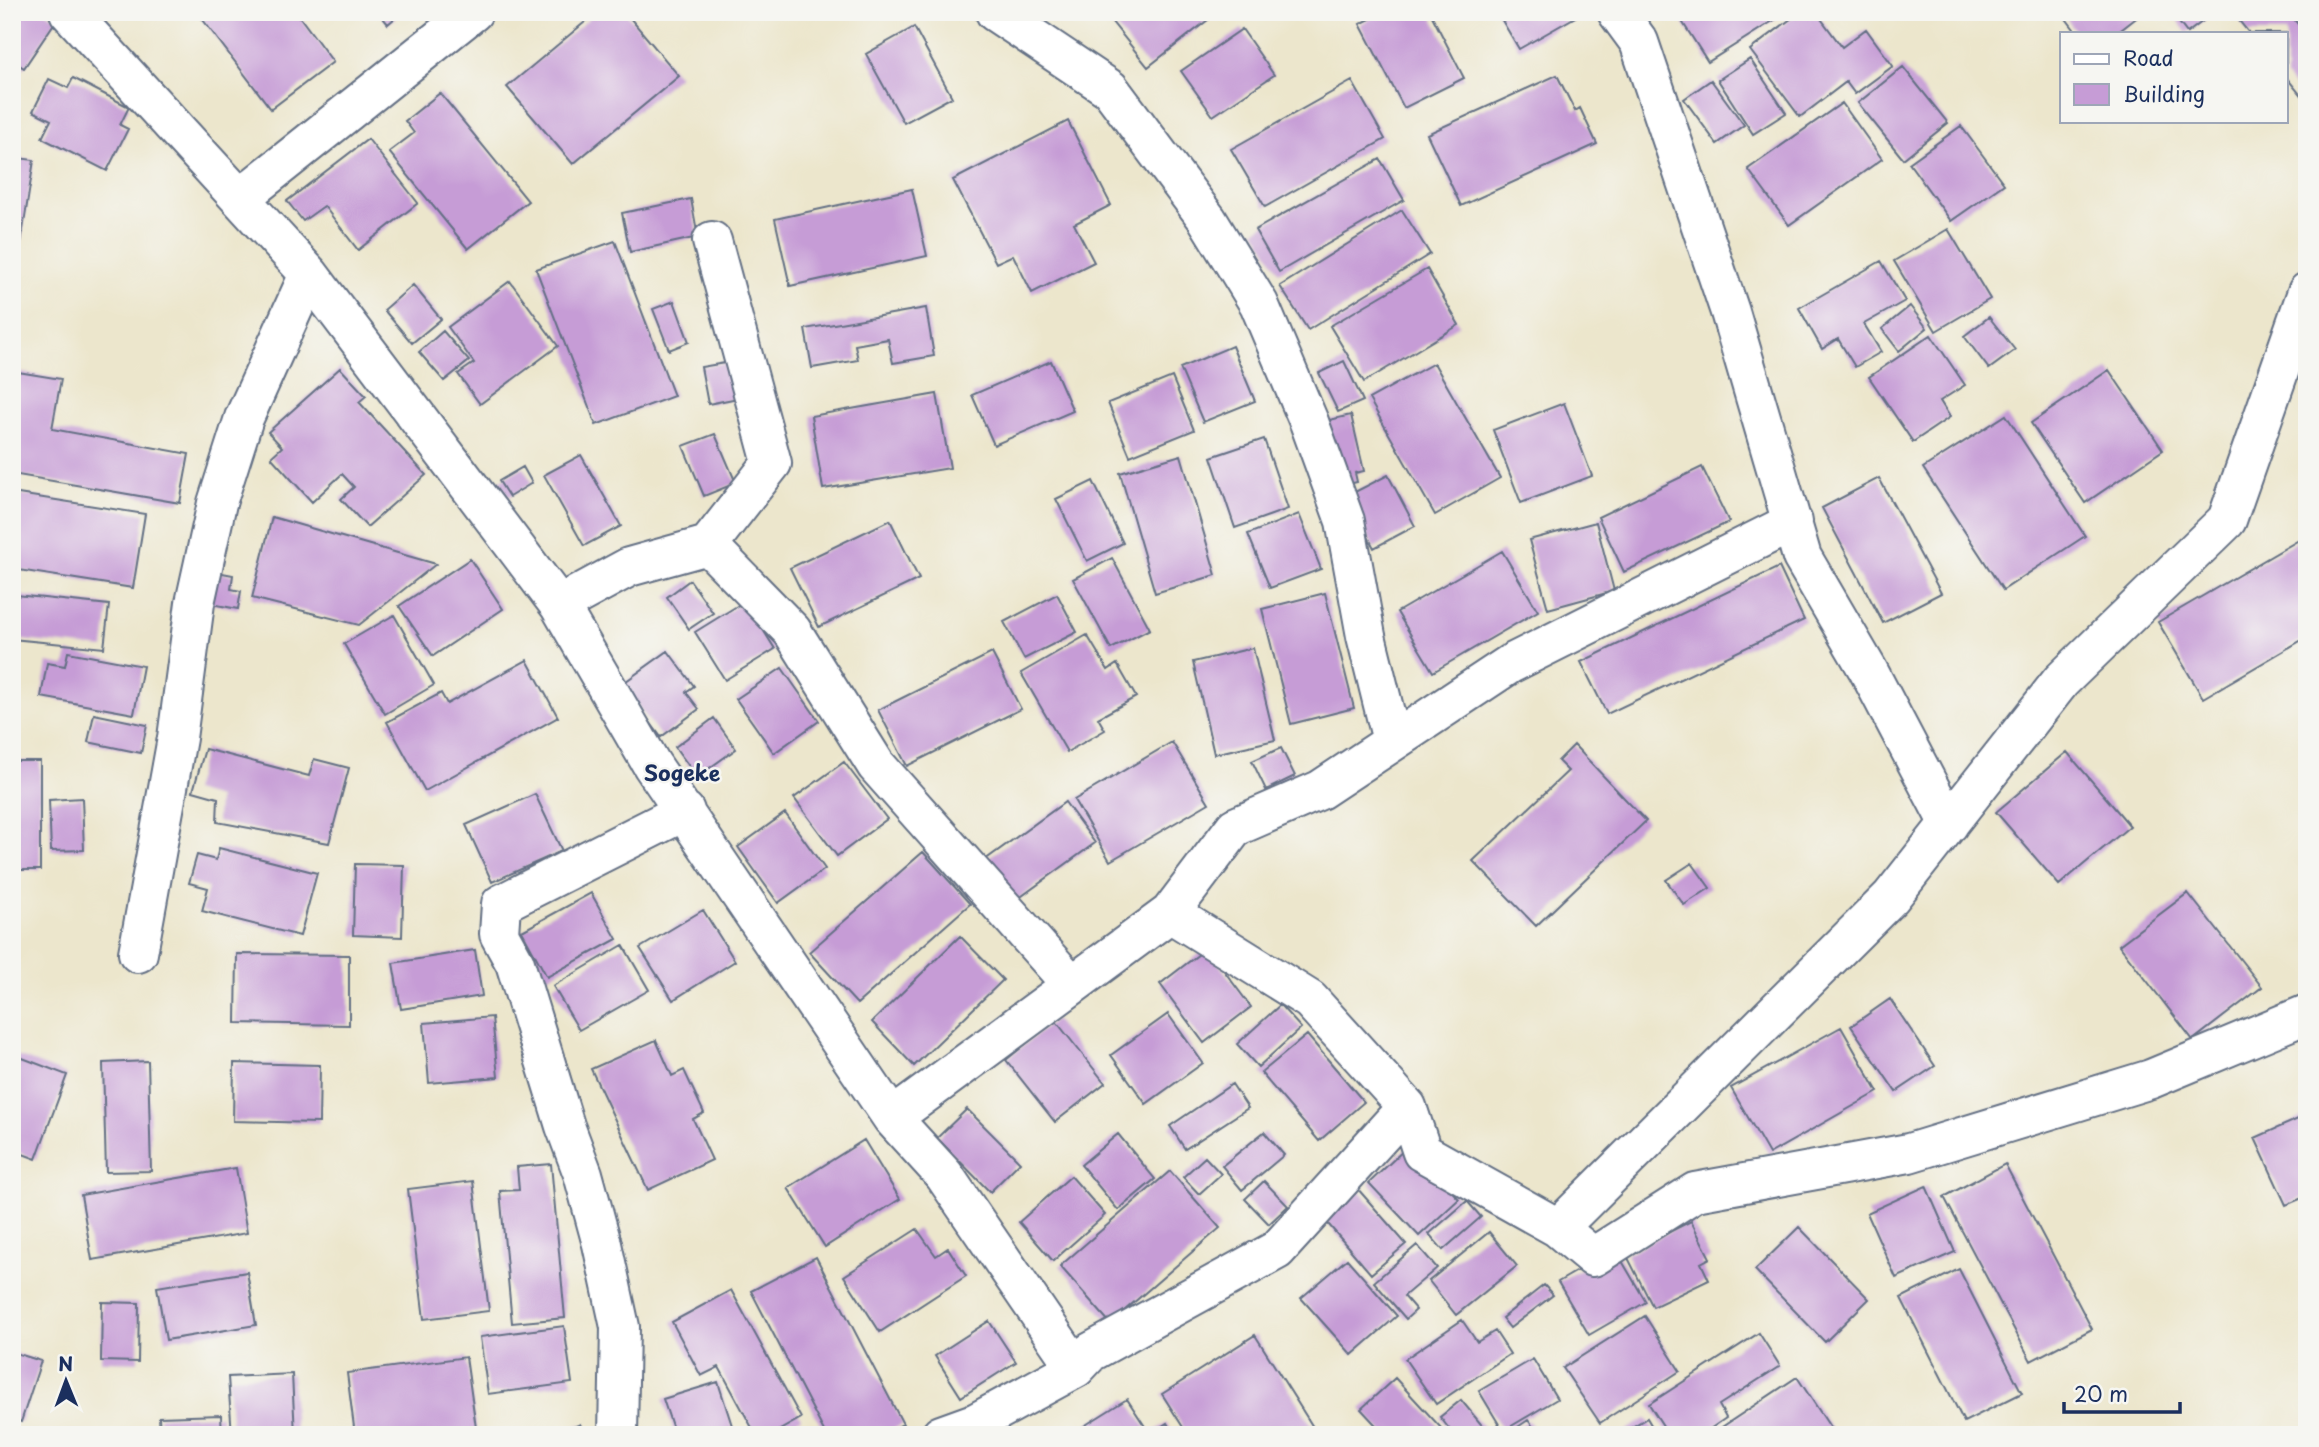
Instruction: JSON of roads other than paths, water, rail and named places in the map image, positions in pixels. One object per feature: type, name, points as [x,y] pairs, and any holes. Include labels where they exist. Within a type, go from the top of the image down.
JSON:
[{"type":"street","points":[[69,12],[309,274],[559,605],[652,765],[892,1118],[944,1175],[1076,1368]]},
{"type":"street","points":[[240,198],[473,12]]},
{"type":"street","points":[[995,12],[1110,89],[1207,219],[1259,304],[1309,422],[1345,521],[1366,636],[1392,741]]},
{"type":"street","points":[[1617,12],[1639,42],[1730,312],[1802,557],[1868,670],[1949,824]]},
{"type":"street","points":[[559,605],[629,568],[708,545],[772,463],[712,241]]},
{"type":"street","points":[[138,953],[177,738],[195,603],[217,503],[244,418],[309,274]]},
{"type":"street","points":[[1559,1228],[1891,897],[2061,681],[2227,520],[2307,292]]},
{"type":"street","points":[[892,1118],[1170,913],[1235,827],[1320,790],[1510,664],[1793,522]]},
{"type":"street","points":[[708,545],[792,631],[876,765],[1072,985]]},
{"type":"street","points":[[618,1435],[620,1327],[583,1174],[565,1126],[515,963],[499,934],[501,904],[685,811]]},
{"type":"street","points":[[1170,913],[1310,1000],[1407,1107],[1422,1152],[1559,1228],[1593,1257],[1695,1192],[1909,1153],[2151,1079],[2307,1014]]},
{"type":"street","points":[[941,1435],[977,1422],[1076,1368],[1091,1352],[1277,1250],[1407,1107]]},
{"type":"district","name":"Sogeke","points":[[682,772]]}]
